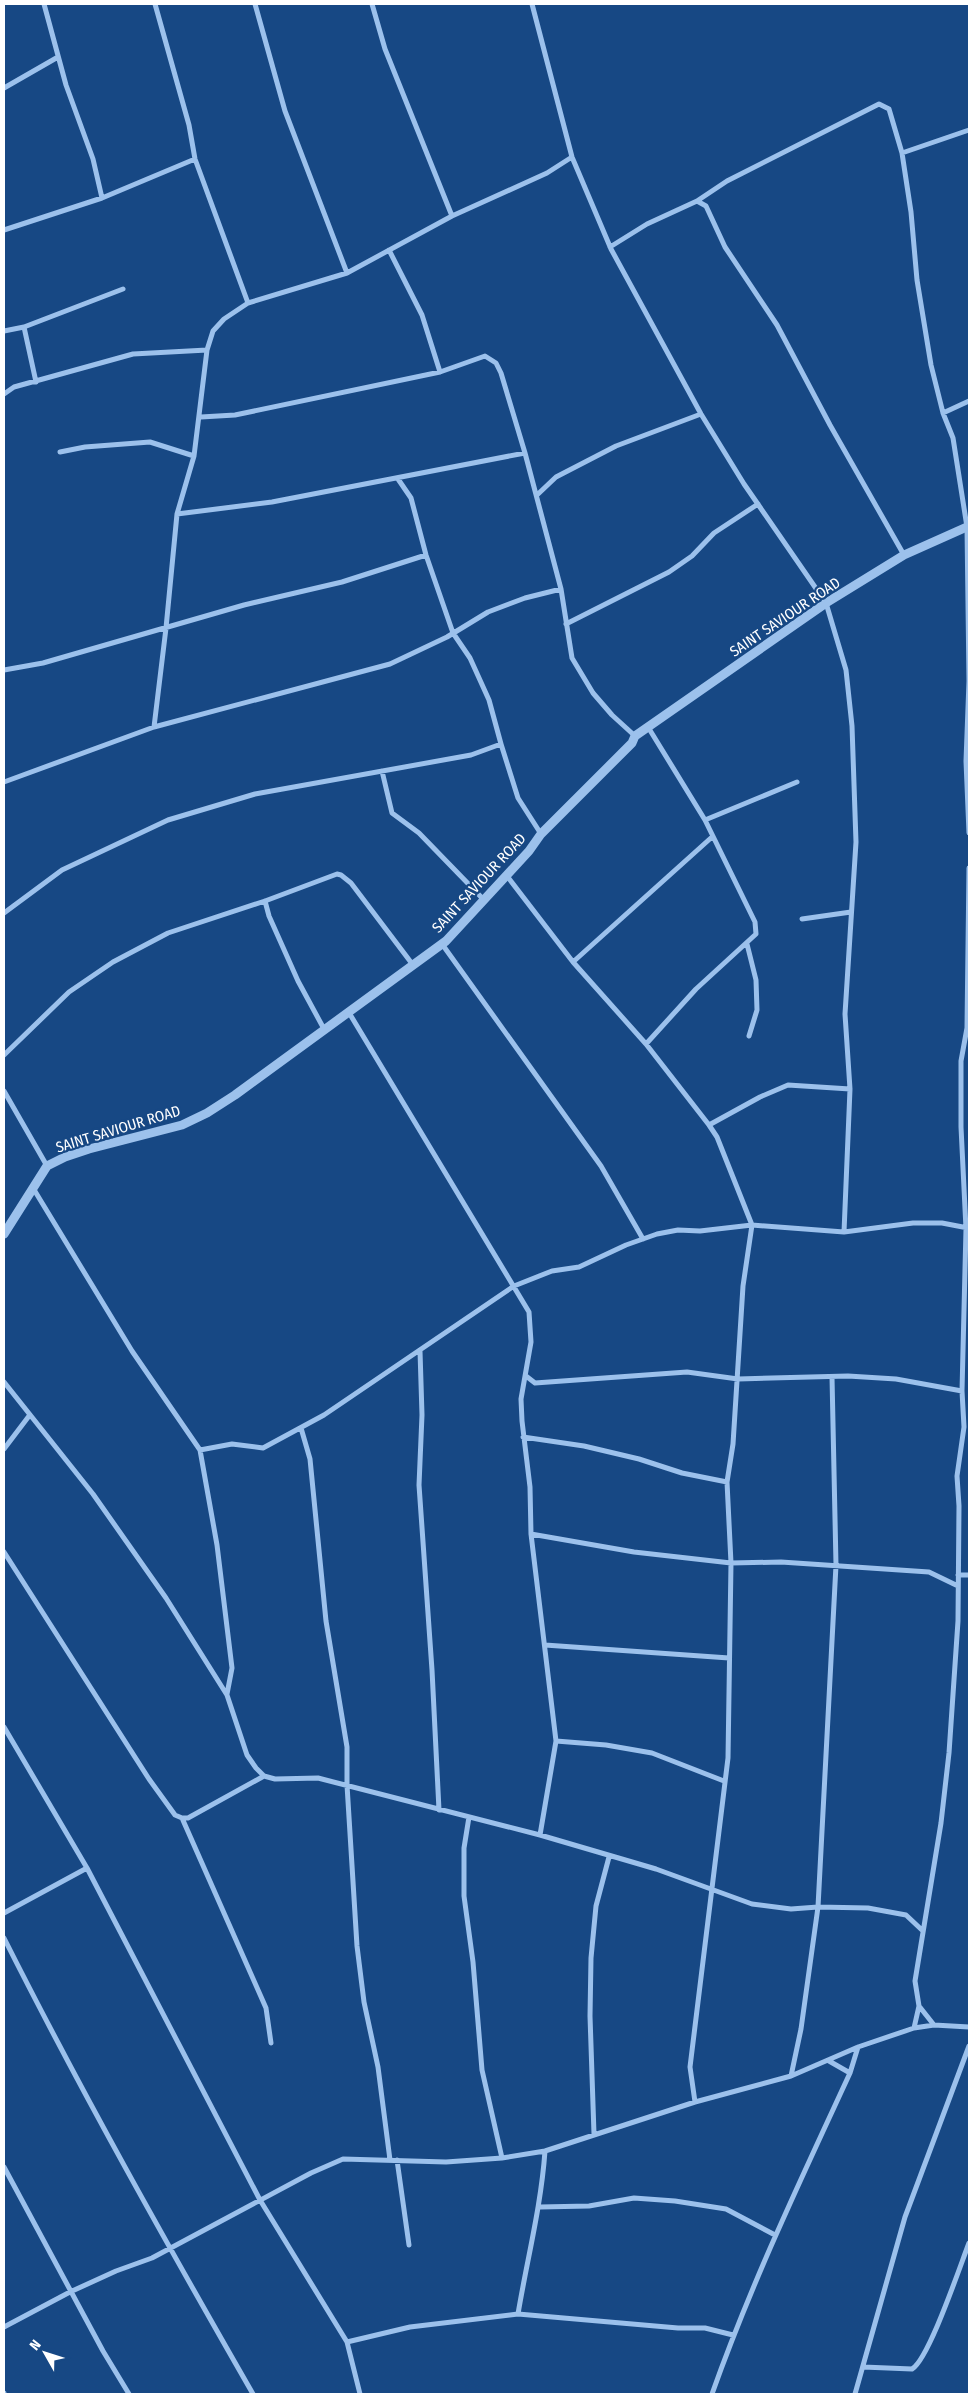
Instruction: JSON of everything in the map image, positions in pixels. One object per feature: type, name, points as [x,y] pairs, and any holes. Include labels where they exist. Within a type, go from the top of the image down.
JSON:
[{"type":"street","points":[[44,4],[58,58],[94,159],[102,198]]},
{"type":"street","points":[[156,4],[189,126],[195,159],[248,303]]},
{"type":"street","points":[[256,4],[286,111],[347,273]]},
{"type":"street","points":[[372,4],[386,49],[452,216]]},
{"type":"street","points":[[532,4],[572,157],[610,247],[701,414],[758,504],[826,603],[846,670],[852,726],[856,842],[845,1014],[850,1088],[844,1232]]},
{"type":"street","points":[[4,88],[58,58]]},
{"type":"street","points":[[610,247],[647,224],[698,200],[727,181],[879,104],[889,109],[902,153],[911,212],[917,280],[931,365],[943,413],[952,438],[968,526],[969,681],[966,761],[969,833]]},
{"type":"street","points":[[902,153],[969,130]]},
{"type":"street","points":[[154,727],[177,514],[194,456],[208,350],[213,330],[224,318],[248,303],[347,273],[452,216],[548,173],[572,157]]},
{"type":"street","points":[[4,230],[102,198],[195,159]]},
{"type":"street","points":[[698,200],[706,206],[725,246],[777,325],[830,425],[904,554]]},
{"type":"street","points":[[389,250],[422,315],[440,372]]},
{"type":"street","points":[[4,331],[24,326],[123,289]]},
{"type":"street","points":[[24,326],[36,382]]},
{"type":"street","points":[[4,394],[8,389],[133,354],[208,350]]},
{"type":"street","points":[[200,417],[234,416],[440,372],[481,356],[490,358],[496,363],[501,373],[537,495],[561,589],[572,658],[612,715],[635,736]]},
{"type":"street","points":[[943,413],[969,401]]},
{"type":"street","points":[[537,495],[556,477],[616,446],[701,414]]},
{"type":"street","points":[[60,452],[85,446],[150,442],[194,456]]},
{"type":"street","points":[[177,514],[272,502],[525,453]]},
{"type":"street","points":[[398,479],[411,498],[426,556],[453,633],[470,658],[490,700],[501,744],[518,798],[541,834]]},
{"type":"street","points":[[566,624],[669,572],[692,556],[714,533],[758,504]]},
{"type":"street","name":"SAINT SAVIOUR ROAD","points":[[4,1234],[47,1166],[65,1157],[182,1125],[235,1095],[442,944],[507,876],[541,834],[632,743],[635,736],[826,603],[904,554],[968,526]]},
{"type":"street","points":[[4,670],[42,662],[244,605],[342,582],[426,556]]},
{"type":"street","points":[[4,782],[154,727],[390,664],[453,633],[488,612],[524,598],[561,589]]},
{"type":"street","points":[[646,1044],[696,989],[756,934],[755,922],[705,820],[648,727]]},
{"type":"street","points":[[4,913],[62,870],[168,820],[255,794],[471,755],[501,744]]},
{"type":"street","points":[[382,771],[392,813],[418,833],[484,900]]},
{"type":"street","points":[[705,820],[797,782]]},
{"type":"street","points":[[573,962],[712,837]]},
{"type":"street","points":[[914,2028],[919,2006],[915,1981],[941,1823],[949,1753],[958,1621],[960,1506],[957,1476],[964,1427],[962,1391],[968,1228],[961,1127],[961,1061],[967,1028],[969,868]]},
{"type":"street","points":[[4,1055],[69,992],[113,962],[168,933],[265,901],[337,874],[351,883],[413,965]]},
{"type":"street","points":[[507,876],[573,962],[646,1044],[709,1126],[716,1137],[752,1225],[743,1286],[733,1444],[727,1482],[731,1563],[728,1758],[690,2066],[695,2102]]},
{"type":"street","points":[[265,901],[269,916],[298,981],[324,1029]]},
{"type":"street","points":[[802,918],[851,912]]},
{"type":"street","points":[[442,944],[601,1166],[643,1239]]},
{"type":"street","points":[[747,944],[756,980],[757,1010],[749,1036]]},
{"type":"street","points":[[348,1011],[530,1312],[531,1342],[521,1399],[523,1437],[530,1487],[531,1534],[556,1741],[540,1835]]},
{"type":"street","points":[[709,1126],[760,1097],[788,1085],[850,1088]]},
{"type":"street","points":[[4,1091],[47,1166]]},
{"type":"street","points":[[33,1188],[127,1344],[200,1450],[217,1545],[232,1668],[227,1695]]},
{"type":"street","points":[[200,1450],[232,1444],[263,1448],[324,1415],[514,1286],[552,1271],[579,1267],[643,1239],[678,1230],[700,1231],[752,1225],[844,1232],[914,1223],[942,1224],[968,1228]]},
{"type":"street","points":[[420,1351],[422,1415],[419,1485],[432,1670],[439,1810]]},
{"type":"street","points":[[963,1355],[969,1353]]},
{"type":"street","points":[[526,1376],[535,1383],[687,1372],[738,1379],[832,1377],[896,1379],[962,1391]]},
{"type":"street","points":[[791,2076],[801,2029],[818,1906],[836,1565],[832,1377]]},
{"type":"street","points":[[4,1382],[98,1502],[166,1598],[227,1695],[248,1755],[256,1768],[264,1776],[275,1779],[318,1778],[540,1835],[656,1869],[711,1891],[772,1908],[791,1909],[818,1906],[868,1908],[906,1915],[923,1931]]},
{"type":"street","points":[[4,1449],[30,1416]]},
{"type":"street","points":[[301,1428],[310,1459],[315,1492],[315,1528],[321,1564],[326,1621],[347,1747],[347,1785],[357,1946],[364,2002],[378,2067],[390,2160]]},
{"type":"street","points":[[523,1437],[584,1446],[639,1459],[682,1473],[727,1482]]},
{"type":"street","points":[[531,1534],[634,1552],[731,1563],[781,1562],[929,1572],[958,1586]]},
{"type":"street","points":[[4,1552],[150,1779],[176,1815],[188,1818],[264,1776]]},
{"type":"street","points":[[958,1575],[969,1575]]},
{"type":"street","points":[[545,1645],[729,1658]]},
{"type":"street","points":[[4,1728],[87,1868],[260,2200],[347,2342],[360,2394]]},
{"type":"street","points":[[556,1741],[606,1745],[652,1753],[724,1781]]},
{"type":"street","points":[[469,1817],[464,1848],[464,1896],[473,1962],[482,2070],[502,2158]]},
{"type":"street","points":[[182,1818],[266,2008],[271,2044]]},
{"type":"street","points":[[594,2134],[590,2016],[591,1958],[596,1906],[610,1857]]},
{"type":"street","points":[[4,1913],[87,1868]]},
{"type":"street","points":[[4,1938],[64,2058],[169,2248],[253,2394]]},
{"type":"street","points":[[919,2006],[934,2024]]},
{"type":"street","points":[[4,2327],[70,2292],[169,2248],[343,2159],[446,2162],[502,2158],[546,2151],[695,2102],[791,2076],[830,2061],[858,2047],[914,2028],[934,2024],[969,2027]]},
{"type":"street","points":[[855,2394],[905,2217],[969,2046]]},
{"type":"street","points":[[712,2394],[733,2335],[776,2235],[850,2073],[858,2047]]},
{"type":"street","points":[[830,2061],[850,2073]]},
{"type":"street","points":[[518,2314],[528,2251],[540,2207],[546,2151]]},
{"type":"street","points":[[397,2160],[409,2245]]},
{"type":"street","points":[[4,2168],[70,2292],[128,2394]]},
{"type":"street","points":[[540,2207],[589,2206],[634,2198],[675,2201],[726,2209],[776,2235]]},
{"type":"street","points":[[863,2367],[912,2370],[919,2364],[942,2314],[969,2243]]},
{"type":"street","points":[[347,2342],[410,2328],[518,2314],[678,2328],[705,2328],[733,2335]]}]
